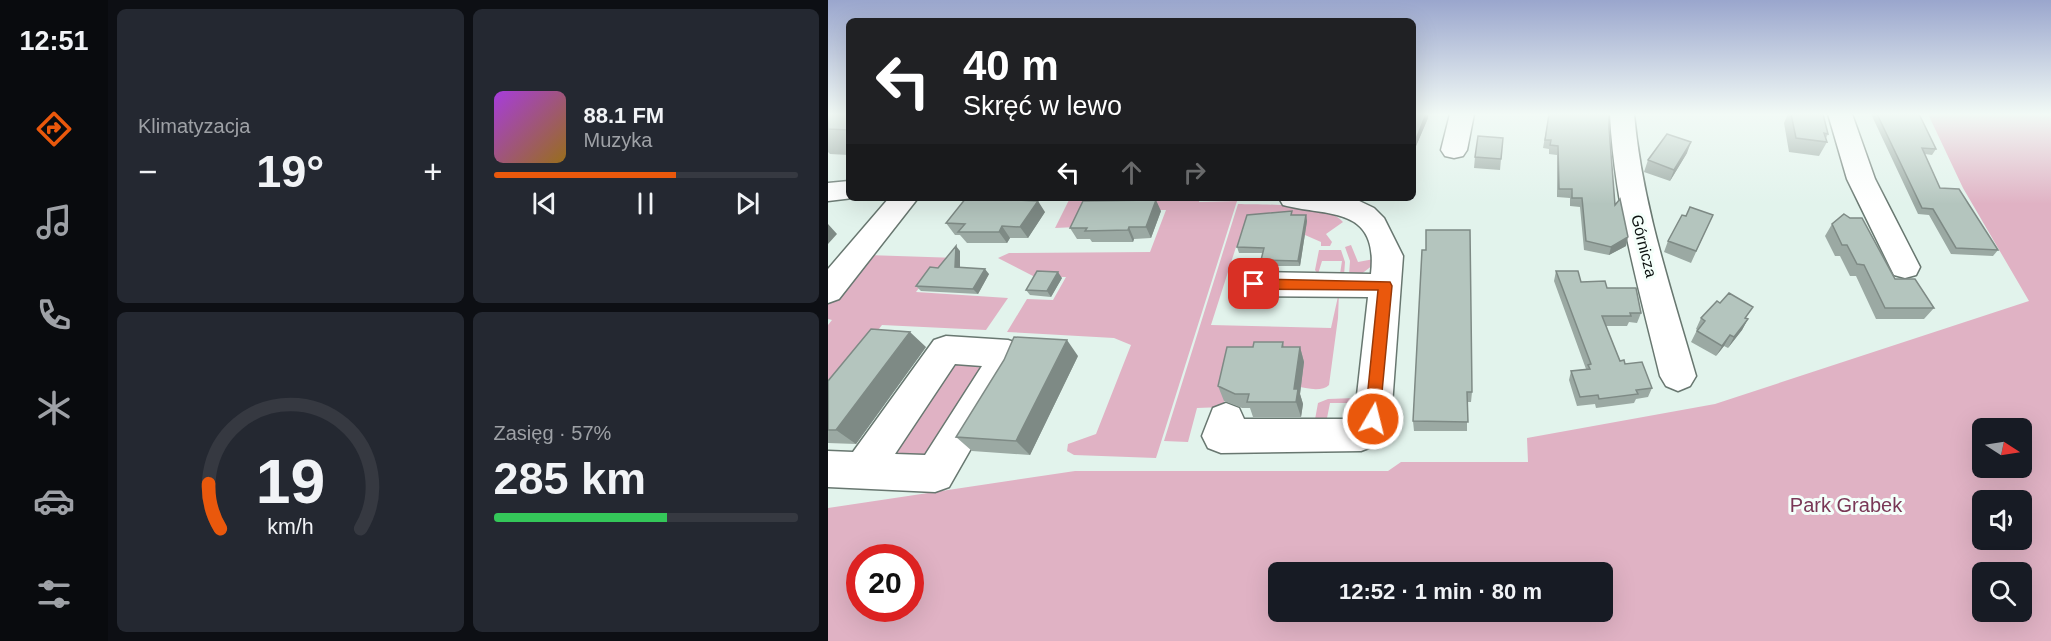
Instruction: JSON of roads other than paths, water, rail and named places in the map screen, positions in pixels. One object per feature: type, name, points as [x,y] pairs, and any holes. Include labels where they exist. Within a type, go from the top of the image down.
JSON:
[{"type":"street","points":[[1454,150],[1455,144]]},
{"type":"street","name":"Górnicza","points":[[1624,144],[1635,212],[1678,376]]},
{"type":"street","points":[[1850,144],[1861,180],[1905,267]]},
{"type":"street","points":[[828,182],[846,184]]},
{"type":"street","points":[[828,192],[846,190]]},
{"type":"street","points":[[831,284],[901,201]]},
{"type":"street","points":[[1226,419],[1221,436],[1352,436],[1368,428],[1373,419],[1388,256],[1379,230],[1371,222],[1347,204],[1320,201]]},
{"type":"street","points":[[1254,284],[1385,286]]},
{"type":"park label","name":"Park Grabek","points":[[1846,505]]}]
